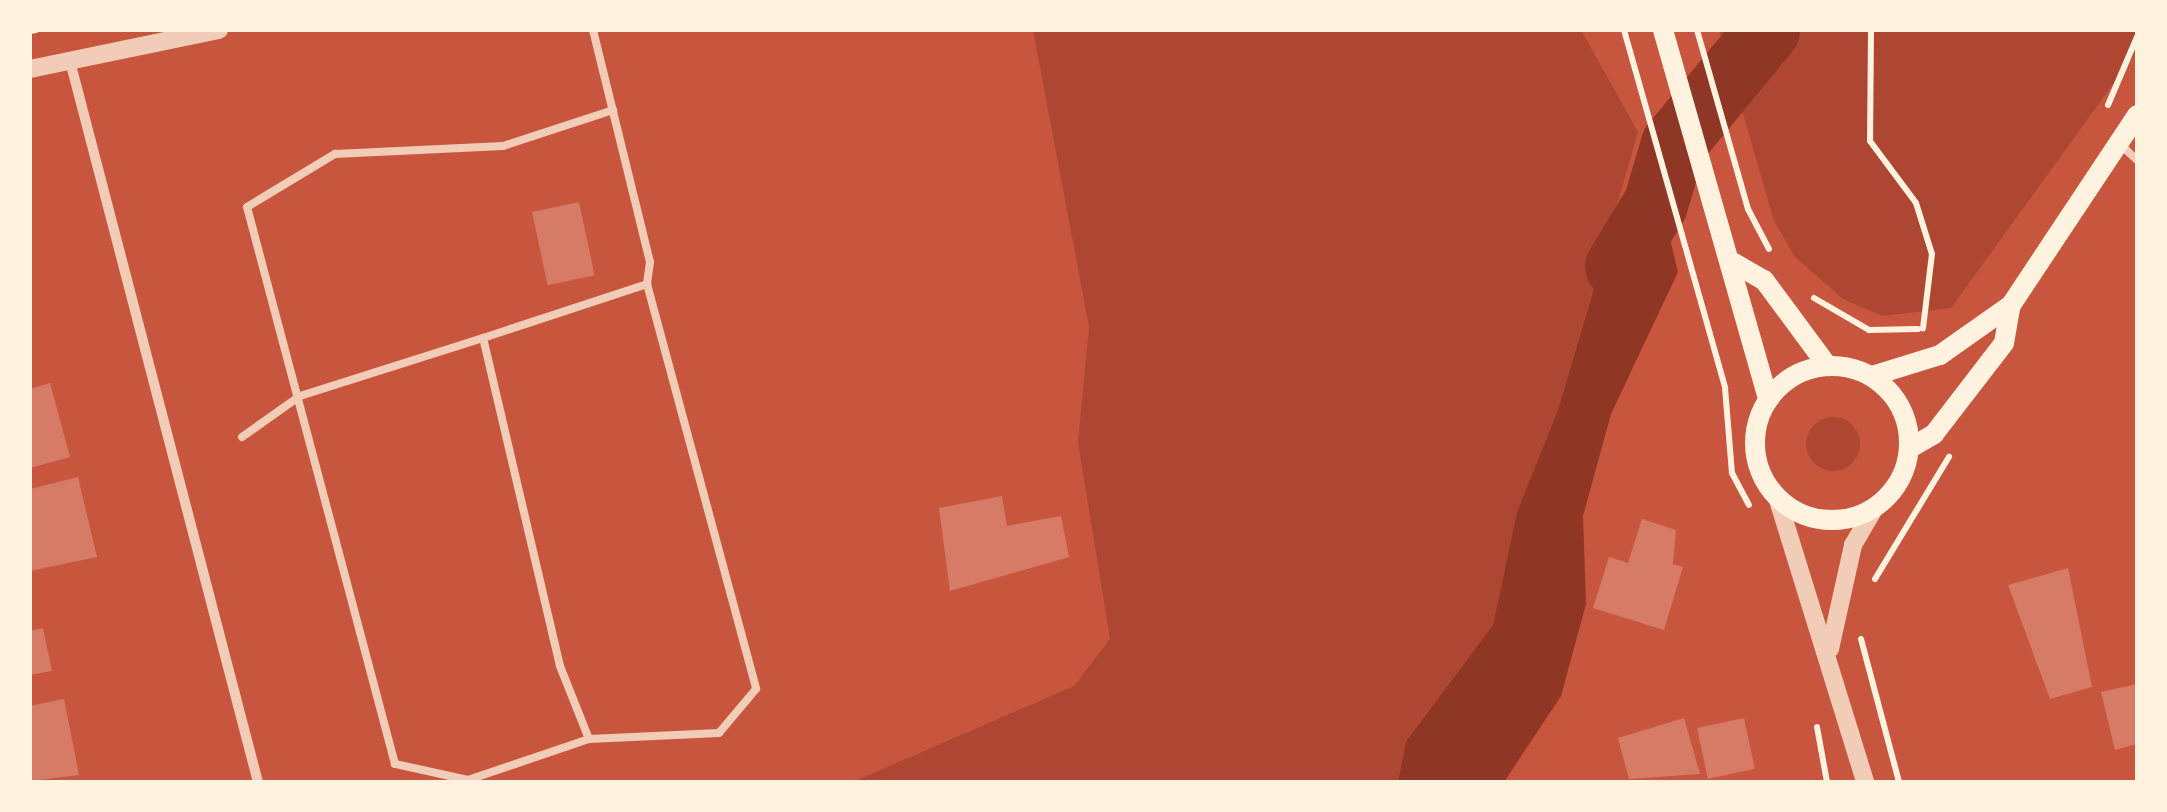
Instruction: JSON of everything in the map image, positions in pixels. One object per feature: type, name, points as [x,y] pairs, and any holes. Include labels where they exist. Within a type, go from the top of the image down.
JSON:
[{"type":"main road","points":[[1663,30],[1734,262],[1732,298],[1768,398],[1755,449],[1777,497],[1823,519],[1874,508],[1905,472],[1910,448],[1896,398],[1872,376],[1827,365],[1794,375],[1768,398]]},
{"type":"main road","points":[[1872,376],[1940,355],[2010,305],[2137,114]]},
{"type":"main road","points":[[1734,262],[1764,280],[1827,365]]},
{"type":"main road","points":[[1910,448],[1934,434],[2004,344],[2010,305]]},
{"type":"street","points":[[30,69],[219,30]]},
{"type":"street","points":[[70,61],[258,782]]},
{"type":"street","points":[[1777,497],[1830,655],[1865,782]]},
{"type":"street","points":[[1830,655],[1853,545],[1874,508]]},
{"type":"lane","points":[[593,30],[613,110],[650,262],[647,284],[756,689],[720,733],[589,740],[468,780],[395,764],[248,207],[335,154],[503,146],[613,110]]},
{"type":"lane","points":[[2119,144],[2137,160]]},
{"type":"lane","points":[[242,436],[300,396],[647,284]]},
{"type":"lane","points":[[482,338],[560,666],[589,740]]},
{"type":"path","points":[[1624,30],[1700,288],[1729,408],[1732,473],[1758,520]]},
{"type":"path","points":[[1697,30],[1748,208],[1774,257]]},
{"type":"path","points":[[1803,290],[1869,330],[1923,328],[1932,254],[1916,203],[1870,141],[1871,30]]},
{"type":"path","points":[[1868,597],[1872,584],[1958,444]]},
{"type":"path","points":[[1862,622],[1863,666],[1899,782]]},
{"type":"shaded area","points":[[1033,30],[1581,30],[1638,132],[1558,410],[1517,512],[1493,625],[1406,740],[1398,782],[853,782],[1074,686],[1110,639],[1078,442],[1089,327]]},
{"type":"shaded area","points":[[1719,30],[2137,30],[2137,51],[1951,308],[1882,316],[1843,299],[1795,257],[1774,221]]},
{"type":"shaded area","points":[[1655,176],[1678,272],[1611,414],[1583,516],[1586,604],[1561,696],[1504,782],[1398,782],[1406,741],[1493,625],[1517,512],[1558,410],[1620,199]]},
{"type":"shaded area","points":[[1833,417],[1852,425],[1860,444],[1852,463],[1833,471],[1814,463],[1806,444],[1814,425]]},
{"type":"building","points":[[579,202],[595,275],[548,285],[532,212]]},
{"type":"building","points":[[50,383],[70,457],[30,468],[30,389]]},
{"type":"building","points":[[78,477],[97,557],[30,571],[30,489]]},
{"type":"building","points":[[1002,496],[1007,526],[1061,516],[1069,557],[950,591],[939,508]]},
{"type":"building","points":[[1642,519],[1676,530],[1673,564],[1683,567],[1664,630],[1593,608],[1609,557],[1628,563]]},
{"type":"building","points":[[2068,568],[2092,687],[2050,699],[2008,585]]},
{"type":"building","points":[[43,628],[52,671],[30,675],[30,631]]},
{"type":"building","points":[[2137,684],[2137,744],[2115,750],[2101,692]]},
{"type":"building","points":[[64,699],[79,775],[30,781],[30,706]]},
{"type":"building","points":[[1684,718],[1700,774],[1629,779],[1618,738]]},
{"type":"building","points":[[1744,718],[1755,769],[1708,779],[1697,728]]},
{"type":"waterway","points":[[1617,266],[1655,204],[1673,144],[1767,30]]}]
